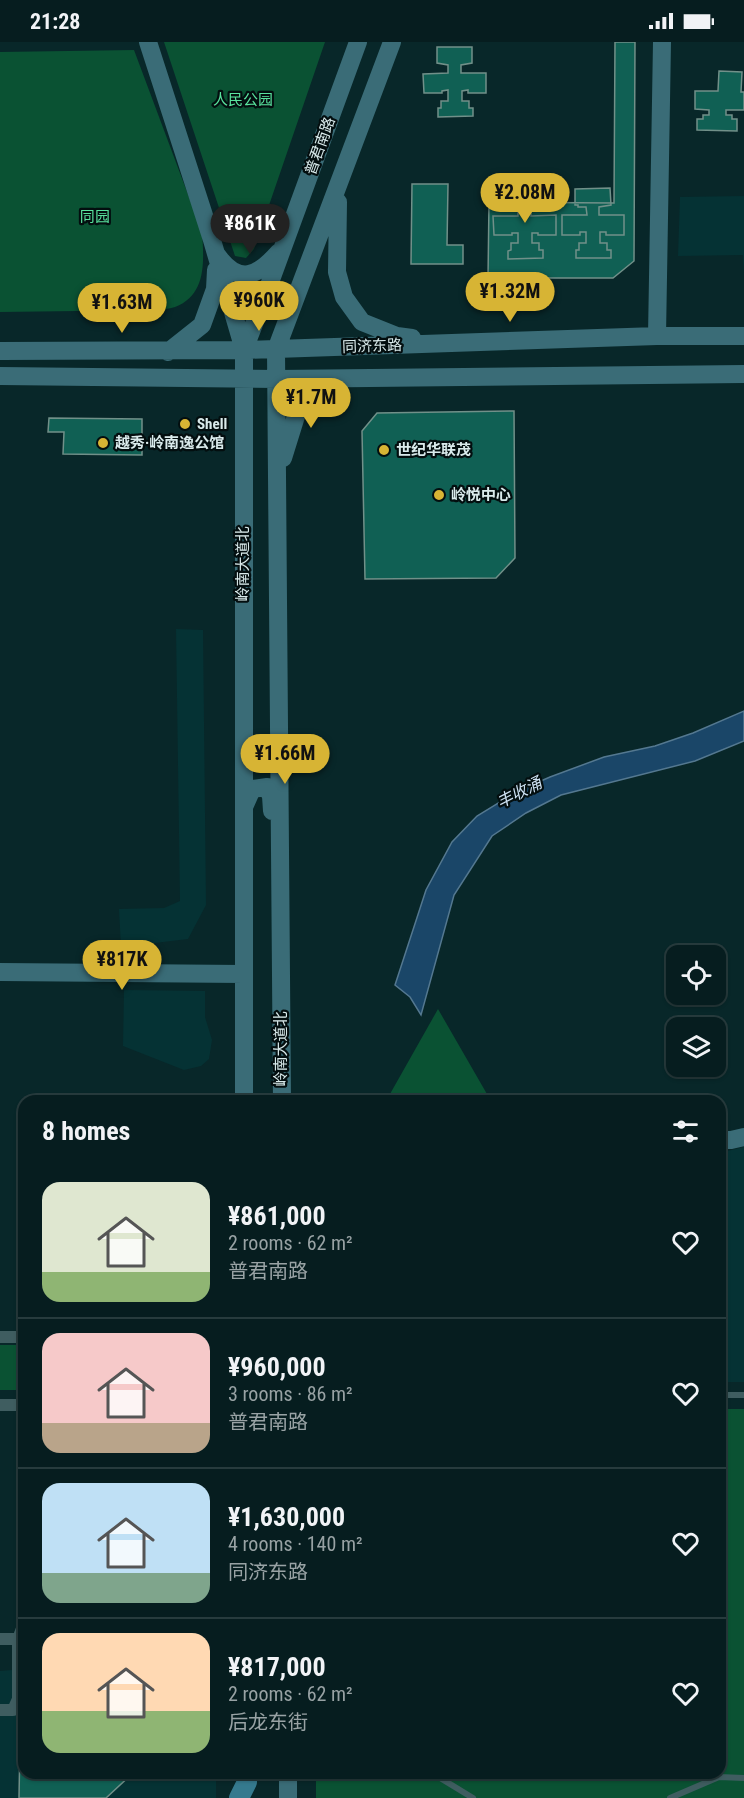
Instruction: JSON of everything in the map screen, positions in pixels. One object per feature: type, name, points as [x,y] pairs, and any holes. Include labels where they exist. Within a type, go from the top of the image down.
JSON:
[{"type":"main road","name":"岭南大道北","points":[[148,42],[215,251],[244,351],[244,1095]]},
{"type":"main road","name":"普君南路","points":[[244,351],[357,42]]},
{"type":"main road","name":"普君南路","points":[[276,350],[392,42]]},
{"type":"main road","points":[[657,336],[662,42]]},
{"type":"main road","points":[[339,185],[336,234],[337,272],[344,297],[362,322],[397,336],[453,343]]},
{"type":"main road","points":[[215,251],[227,266],[237,273],[246,274],[255,273],[265,267],[283,247]]},
{"type":"main road","points":[[168,352],[202,325],[216,290],[215,251]]},
{"type":"main road","name":"同济东路","points":[[0,351],[244,351],[657,336],[744,336]]},
{"type":"main road","name":"岭南大道北","points":[[276,350],[282,1095]]},
{"type":"main road","name":"同济东路","points":[[0,376],[277,379],[744,374]]},
{"type":"main road","points":[[278,477],[297,414],[315,390],[343,378]]},
{"type":"main road","points":[[244,807],[252,789],[267,787],[272,816],[271,848],[280,871]]},
{"type":"main road","points":[[0,972],[244,974]]},
{"type":"main road","points":[[726,1140],[744,1137]]},
{"type":"main road","points":[[288,1779],[288,1798]]},
{"type":"street","points":[[0,1337],[18,1337]]},
{"type":"street","points":[[0,1405],[18,1405]]},
{"type":"street","points":[[0,1639],[18,1639]]},
{"type":"street","points":[[0,1710],[13,1710],[18,1699]]},
{"type":"lane","points":[[726,1395],[744,1395]]},
{"type":"lane","points":[[726,1778],[744,1778]]},
{"type":"lane","points":[[442,1779],[473,1798]]},
{"type":"lane","points":[[670,1798],[717,1779]]},
{"type":"shaded area","points":[[744,196],[744,273],[743,255],[678,256],[680,197]]},
{"type":"shaded area","points":[[176,629],[203,630],[206,905],[188,939],[121,947],[119,909],[164,908],[180,901]]},
{"type":"shaded area","points":[[124,990],[205,991],[205,1017],[212,1040],[209,1059],[201,1066],[184,1070],[123,1046]]},
{"type":"shaded area","points":[[744,1147],[744,1382],[726,1382],[726,1151]]},
{"type":"shaded area","points":[[18,1670],[18,1779],[216,1779],[216,1798],[0,1798],[0,1671]]},
{"type":"green space","name":"人民公园","points":[[164,42],[325,42],[254,249],[246,258],[235,256]]},
{"type":"green space","name":"同园","points":[[134,50],[202,232],[203,265],[198,285],[185,301],[168,309],[0,312],[0,52]]},
{"type":"green space","points":[[438,1009],[488,1095],[390,1094]]},
{"type":"green space","points":[[0,1345],[18,1345],[18,1390],[0,1390]]},
{"type":"green space","points":[[726,1409],[744,1409],[744,1798],[316,1798],[316,1779],[726,1779]]},
{"type":"water","name":"丰收涌","points":[[744,711],[744,741],[695,761],[561,795],[526,813],[492,836],[454,895],[421,1015],[410,997],[395,985],[426,890],[452,842],[477,816],[518,791],[550,777],[604,757],[655,746],[693,733]]},
{"type":"building","points":[[615,42],[635,42],[634,261],[613,278],[488,278],[489,202],[614,203]]},
{"type":"building","points":[[437,47],[472,47],[472,63],[461,65],[461,73],[486,73],[486,93],[462,91],[462,101],[469,101],[469,108],[473,108],[473,116],[438,117],[441,101],[448,101],[448,90],[442,93],[424,93],[423,74],[448,73],[448,65],[437,63]]},
{"type":"building","points":[[719,71],[742,72],[741,92],[744,92],[744,110],[726,110],[726,115],[732,115],[732,119],[737,119],[737,131],[697,130],[697,119],[703,119],[703,115],[709,115],[709,110],[695,109],[695,91],[718,91]]},
{"type":"building","points":[[412,184],[448,184],[447,245],[463,245],[463,264],[411,264]]},
{"type":"building","points":[[610,188],[611,205],[599,207],[599,215],[624,215],[624,235],[606,235],[606,232],[600,232],[600,243],[607,243],[607,250],[611,250],[611,258],[576,258],[579,243],[586,243],[586,232],[580,232],[580,235],[562,235],[562,215],[587,215],[586,207],[575,205],[575,189]]},
{"type":"building","points":[[507,189],[542,189],[542,205],[531,207],[531,216],[556,215],[556,235],[532,233],[532,243],[539,243],[539,250],[543,250],[543,258],[508,259],[511,243],[518,243],[518,233],[494,235],[493,216],[518,216],[518,207],[507,205]]},
{"type":"building","name":"岭悦中心","points":[[514,411],[515,558],[496,578],[365,579],[362,431],[377,413]]},
{"type":"building","name":"越秀·岭南逸公馆","points":[[49,418],[142,419],[142,455],[63,454],[64,432],[48,432]]},
{"type":"building","points":[[19,1779],[127,1779],[106,1798],[19,1798]]},
{"type":"place","name":"Shell","points":[[185,424]]},
{"type":"place","name":"越秀·岭南逸公馆","points":[[103,443]]},
{"type":"place","name":"世纪华联茂","points":[[384,450]]},
{"type":"place","name":"岭悦中心","points":[[439,495]]}]
